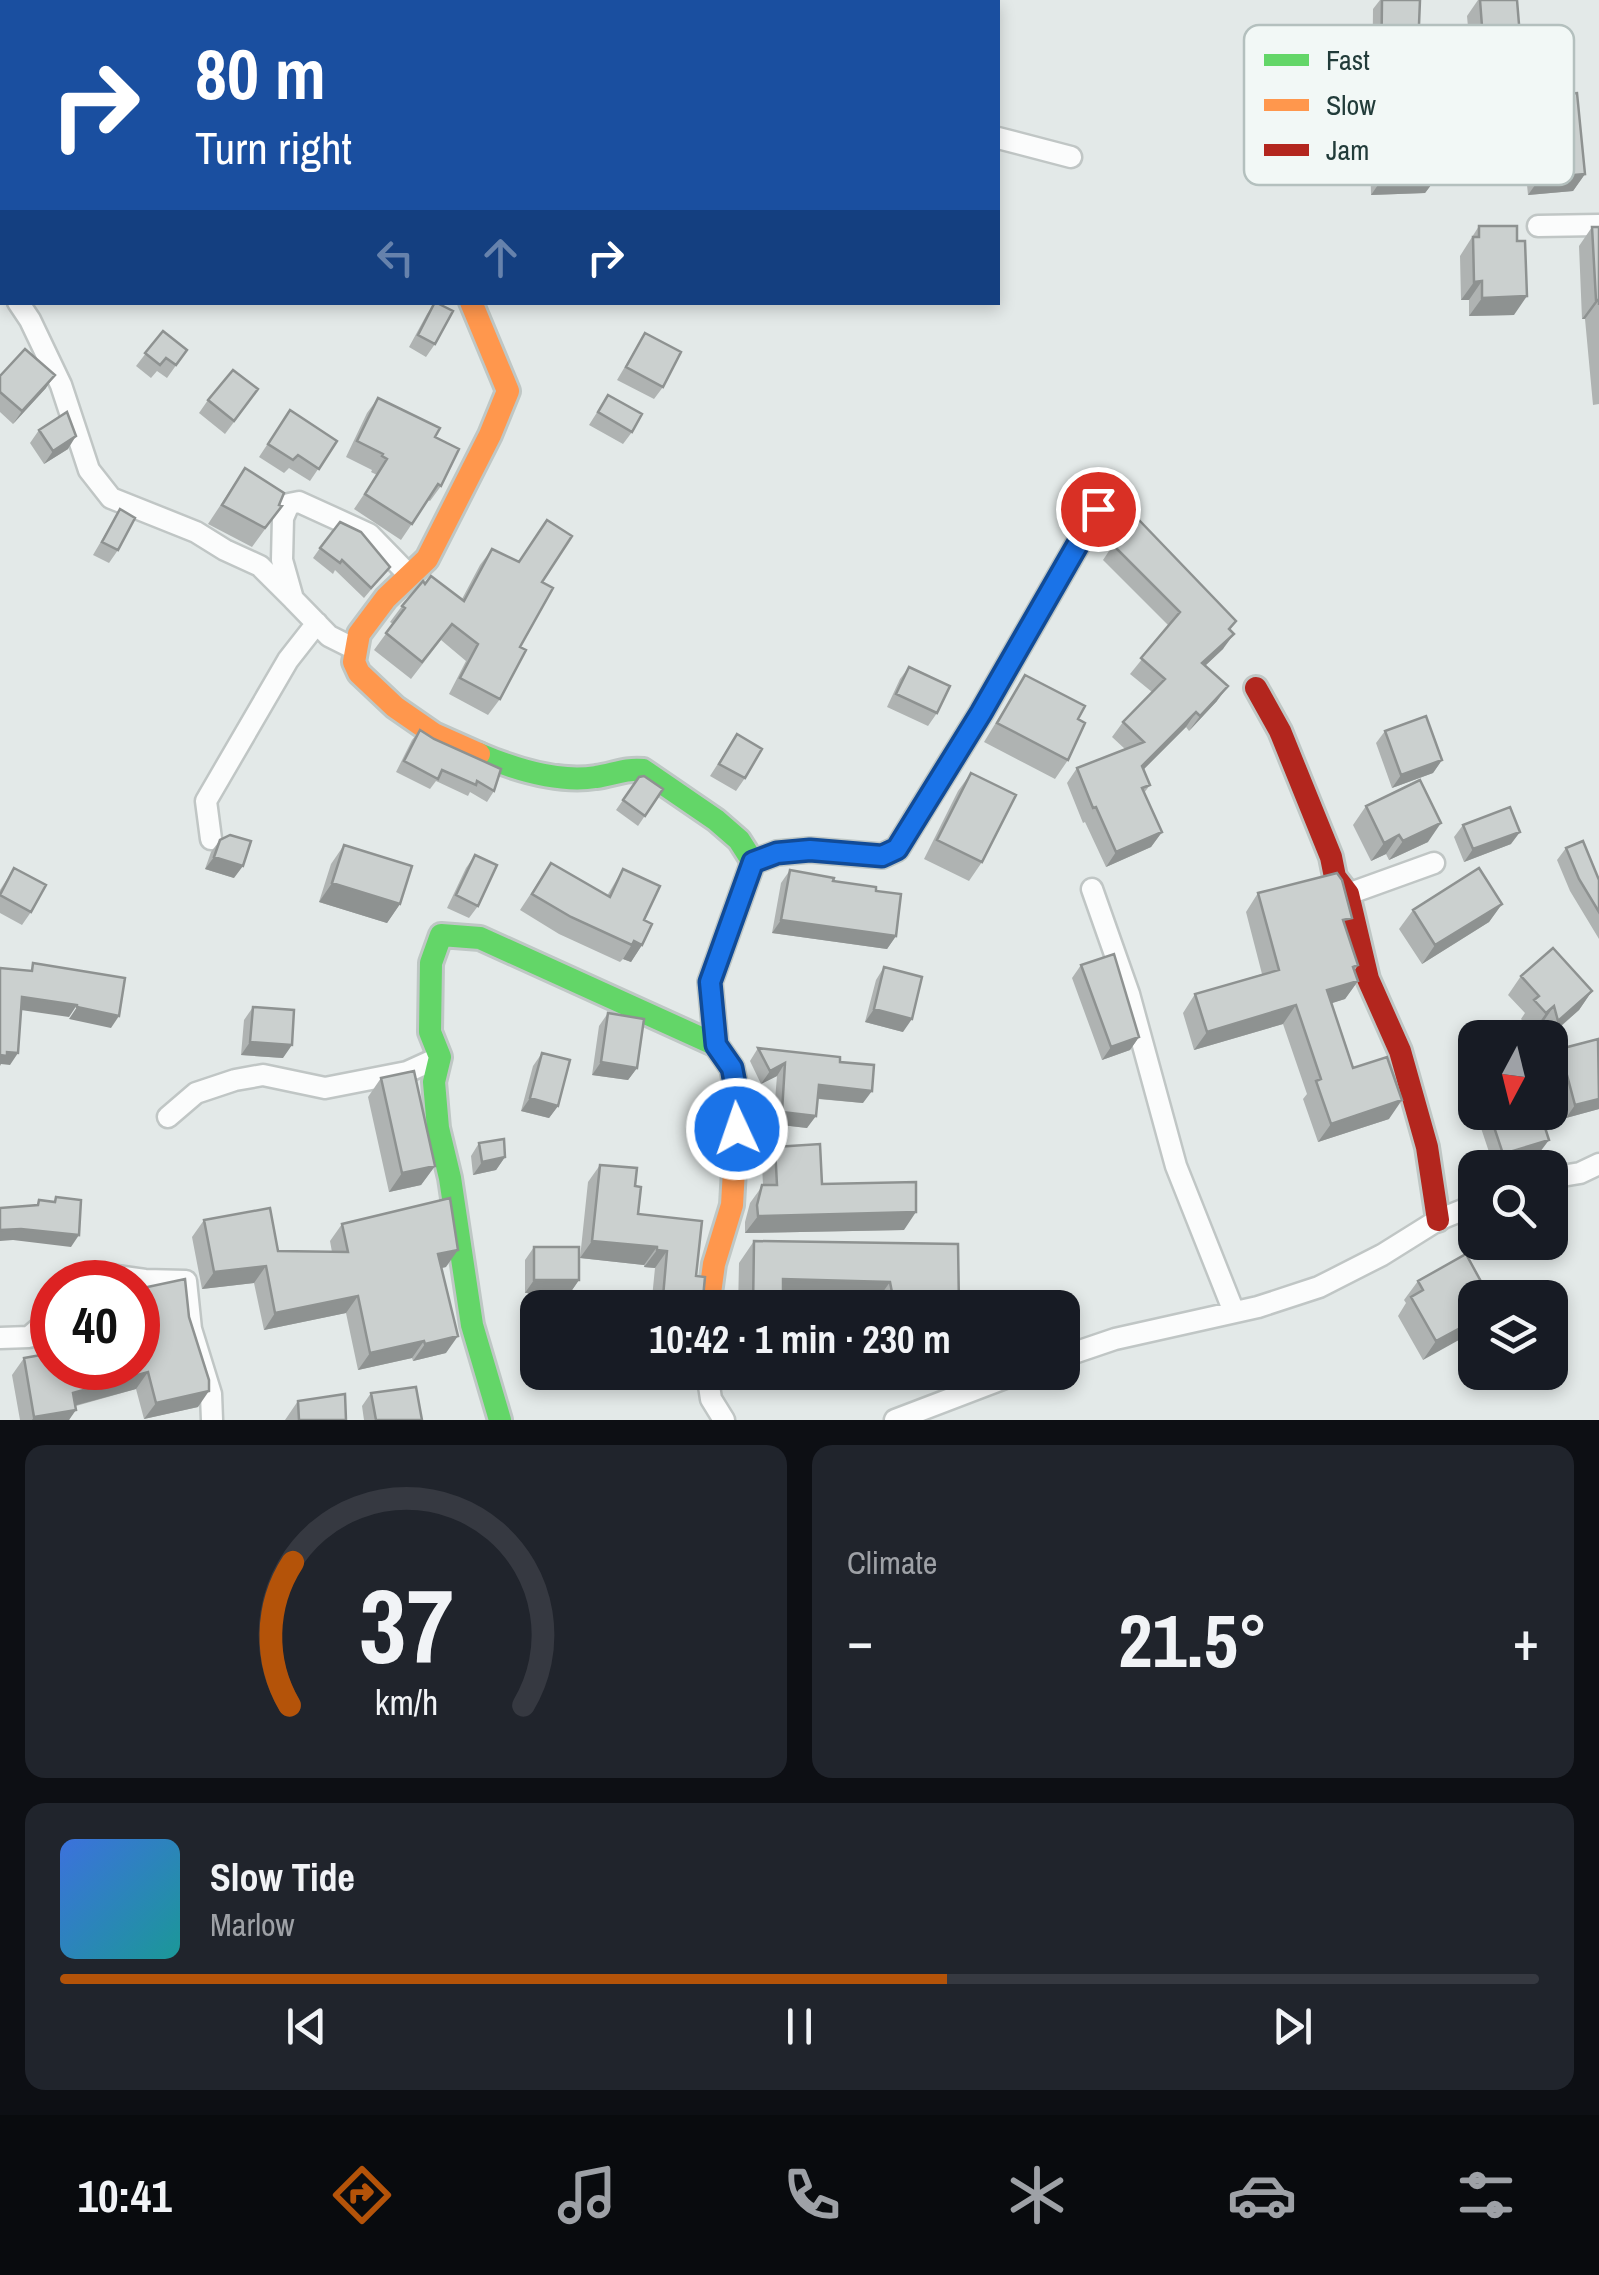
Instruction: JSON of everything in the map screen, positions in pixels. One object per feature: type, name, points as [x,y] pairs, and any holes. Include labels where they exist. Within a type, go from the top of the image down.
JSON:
[{"type":"street","points":[[1000,139],[1070,157]]},
{"type":"street","points":[[1538,226],[1599,225]]},
{"type":"street","points":[[20,305],[61,385],[89,470],[111,498],[196,532],[260,566],[329,636],[355,649]]},
{"type":"street","points":[[472,305],[508,392],[427,559],[386,598],[359,634],[354,662],[359,672],[395,707],[434,734],[504,765],[562,778],[593,778],[644,770],[716,820],[739,840],[753,862]]},
{"type":"street","points":[[293,599],[282,560],[282,518],[288,504],[299,502],[369,534],[410,576]]},
{"type":"street","points":[[710,1290],[714,1264],[732,1206],[738,1099],[732,1068],[716,1045],[710,982],[753,862],[777,853],[810,850],[882,856],[897,849],[981,713],[1098,509]]},
{"type":"street","points":[[211,839],[206,802],[288,660],[317,623]]},
{"type":"street","points":[[1256,688],[1280,731],[1332,856],[1336,878],[1348,894],[1368,979],[1400,1051],[1411,1090],[1426,1147],[1438,1220]]},
{"type":"street","points":[[1348,894],[1434,863]]},
{"type":"street","points":[[1092,890],[1128,994],[1176,1166],[1234,1312]]},
{"type":"street","points":[[500,1420],[472,1325],[450,1178],[438,1128],[434,1082],[440,1057],[430,1032],[430,963],[440,935],[480,938],[716,1045]]},
{"type":"street","points":[[168,1116],[196,1093],[235,1080],[262,1075],[325,1088],[407,1072],[440,1057]]},
{"type":"street","points":[[1568,1175],[1599,1164]]},
{"type":"street","points":[[1080,1351],[1319,1288],[1458,1212]]},
{"type":"street","points":[[160,1280],[186,1280],[191,1329],[211,1394],[212,1420]]},
{"type":"street","points":[[0,1338],[30,1336]]},
{"type":"street","points":[[710,1390],[724,1420]]},
{"type":"street","points":[[895,1420],[974,1390]]},
{"type":"building","points":[[1382,0],[1420,0],[1419,25],[1382,25]]},
{"type":"building","points":[[1480,0],[1517,0],[1519,25],[1482,25]]},
{"type":"building","points":[[1574,93],[1577,93],[1585,174],[1574,175]]},
{"type":"building","points":[[1479,226],[1517,226],[1517,241],[1525,241],[1527,296],[1482,298],[1482,281],[1474,282],[1473,237],[1479,237]]},
{"type":"building","points":[[1592,227],[1599,227],[1599,300],[1596,300]]},
{"type":"building","points":[[433,305],[453,311],[435,344],[418,335]]},
{"type":"building","points":[[163,331],[187,350],[176,365],[166,358],[160,365],[145,353]]},
{"type":"building","points":[[645,333],[681,352],[663,387],[626,367]]},
{"type":"building","points":[[25,349],[55,375],[22,411],[0,392],[0,376]]},
{"type":"building","points":[[233,370],[258,389],[234,421],[208,400]]},
{"type":"building","points":[[608,395],[642,414],[632,432],[598,412]]},
{"type":"building","points":[[378,398],[440,428],[435,437],[459,449],[441,486],[438,484],[412,524],[365,494],[387,459],[357,441]]},
{"type":"building","points":[[290,410],[337,441],[319,469],[298,455],[293,460],[268,444]]},
{"type":"building","points":[[67,412],[76,436],[53,451],[39,430]]},
{"type":"building","points":[[245,468],[284,493],[279,505],[282,506],[265,528],[222,505]]},
{"type":"building","points":[[120,509],[135,518],[118,550],[102,542]]},
{"type":"building","points":[[547,520],[572,536],[542,582],[553,588],[520,647],[526,650],[500,699],[460,678],[478,644],[452,624],[422,662],[386,633],[423,581],[425,584],[431,576],[464,601],[492,549],[519,562]]},
{"type":"building","points":[[1139,520],[1236,621],[1229,629],[1234,634],[1202,663],[1228,686],[1142,766],[1150,785],[1142,788],[1162,832],[1116,852],[1077,768],[1144,742],[1123,722],[1165,679],[1141,658],[1180,612],[1113,545]]},
{"type":"building","points":[[340,522],[361,532],[390,567],[371,588],[342,560],[340,563],[320,548]]},
{"type":"building","points":[[909,667],[950,686],[937,713],[896,694]]},
{"type":"building","points":[[1025,675],[1085,706],[1078,719],[1085,723],[1068,760],[997,723]]},
{"type":"building","points":[[1426,716],[1442,760],[1401,775],[1385,731]]},
{"type":"building","points":[[420,730],[501,769],[494,791],[442,770],[438,779],[404,761]]},
{"type":"building","points":[[737,734],[762,749],[745,778],[719,764]]},
{"type":"building","points":[[971,773],[1016,795],[982,862],[937,840]]},
{"type":"building","points":[[644,776],[663,789],[645,816],[623,800],[639,777]]},
{"type":"building","points":[[1420,780],[1441,823],[1403,841],[1399,835],[1384,843],[1366,806]]},
{"type":"building","points":[[1510,807],[1520,832],[1473,849],[1463,825]]},
{"type":"building","points":[[230,835],[251,841],[243,866],[214,857],[220,840]]},
{"type":"building","points":[[1583,841],[1599,880],[1599,912],[1566,848]]},
{"type":"building","points":[[344,845],[412,866],[400,904],[332,883]]},
{"type":"building","points":[[475,855],[497,865],[478,906],[456,895]]},
{"type":"building","points":[[551,863],[610,897],[623,869],[660,886],[644,920],[652,924],[642,945],[634,941],[632,945],[571,917],[532,894]]},
{"type":"building","points":[[14,868],[46,885],[31,912],[0,895]]},
{"type":"building","points":[[1479,868],[1502,904],[1435,945],[1413,910]]},
{"type":"building","points":[[790,870],[901,894],[896,936],[781,920]]},
{"type":"building","points":[[1337,873],[1352,918],[1343,920],[1358,965],[1353,967],[1358,981],[1327,990],[1353,1068],[1387,1057],[1402,1100],[1331,1124],[1316,1081],[1321,1079],[1296,1005],[1207,1032],[1195,994],[1279,970],[1258,893]]},
{"type":"building","points":[[1553,948],[1592,991],[1558,1020],[1554,1006],[1546,1013],[1534,1000],[1539,996],[1521,976]]},
{"type":"building","points":[[1114,954],[1139,1037],[1111,1047],[1081,965]]},
{"type":"building","points":[[33,963],[125,978],[119,1016],[22,997],[18,1053],[0,1055],[0,968],[32,971]]},
{"type":"building","points":[[884,967],[922,977],[912,1019],[874,1009]]},
{"type":"building","points":[[253,1007],[294,1010],[292,1045],[250,1042]]},
{"type":"building","points":[[608,1013],[644,1019],[637,1068],[601,1062]]},
{"type":"building","points":[[1598,1039],[1599,1099],[1575,1105],[1568,1079],[1568,1047]]},
{"type":"building","points":[[758,1048],[874,1065],[872,1091],[819,1085],[816,1116],[782,1112],[785,1063],[770,1071]]},
{"type":"building","points":[[542,1053],[570,1060],[558,1106],[530,1098]]},
{"type":"building","points":[[414,1071],[435,1166],[402,1173],[381,1078]]},
{"type":"building","points":[[1495,1130],[1546,1130],[1549,1140],[1502,1150]]},
{"type":"building","points":[[504,1139],[505,1157],[482,1162],[479,1143]]},
{"type":"building","points":[[820,1144],[822,1184],[916,1182],[916,1212],[758,1216],[762,1185],[777,1185],[775,1147]]},
{"type":"building","points":[[600,1165],[637,1168],[635,1186],[641,1187],[638,1214],[702,1221],[696,1276],[705,1277],[704,1290],[664,1290],[667,1251],[592,1241]]},
{"type":"building","points":[[56,1197],[81,1200],[79,1235],[0,1230],[0,1208],[38,1205],[39,1200],[55,1202]]},
{"type":"building","points":[[450,1198],[458,1250],[438,1254],[458,1336],[370,1353],[358,1296],[275,1313],[266,1266],[214,1272],[204,1220],[270,1208],[278,1251],[348,1252],[342,1224]]},
{"type":"building","points":[[754,1241],[958,1244],[959,1290],[892,1290],[890,1282],[783,1279],[783,1290],[753,1290]]},
{"type":"building","points":[[534,1247],[579,1247],[579,1280],[534,1280]]},
{"type":"building","points":[[1458,1258],[1469,1260],[1480,1280],[1458,1280],[1458,1329],[1436,1341],[1411,1297],[1423,1290],[1418,1281]]},
{"type":"building","points":[[185,1279],[189,1317],[209,1391],[156,1403],[153,1390],[160,1390],[160,1284]]},
{"type":"building","points":[[30,1357],[30,1390],[84,1390],[73,1393],[76,1410],[34,1417],[24,1358]]},
{"type":"building","points":[[416,1387],[422,1420],[376,1420],[371,1393]]},
{"type":"building","points":[[345,1394],[346,1420],[299,1420],[298,1401]]},
{"type":"traffic: fast","points":[[916,818],[1098,509]]},
{"type":"traffic: fast","points":[[479,754],[521,769],[567,778],[643,770],[716,820],[739,840],[753,862]]},
{"type":"traffic: fast","points":[[500,1420],[472,1325],[450,1178],[438,1128],[434,1082],[440,1057],[430,1032],[431,963],[441,935],[480,938],[716,1045]]},
{"type":"traffic: slow","points":[[472,305],[508,391],[427,559],[386,598],[359,634],[354,662],[359,673],[395,707],[434,734],[479,754]]},
{"type":"traffic: slow","points":[[710,1290],[732,1205],[738,1099],[732,1068],[716,1045],[710,982],[753,862],[777,853],[810,850],[882,856],[897,849],[916,818]]},
{"type":"traffic: jam","points":[[1256,688],[1280,731],[1331,857],[1335,877],[1348,894],[1368,979],[1400,1051],[1427,1147],[1438,1220]]},
{"type":"route","points":[[737,1129],[738,1099],[732,1068],[716,1045],[710,982],[753,862],[777,853],[810,850],[882,856],[897,849],[981,713],[1098,509]]}]
